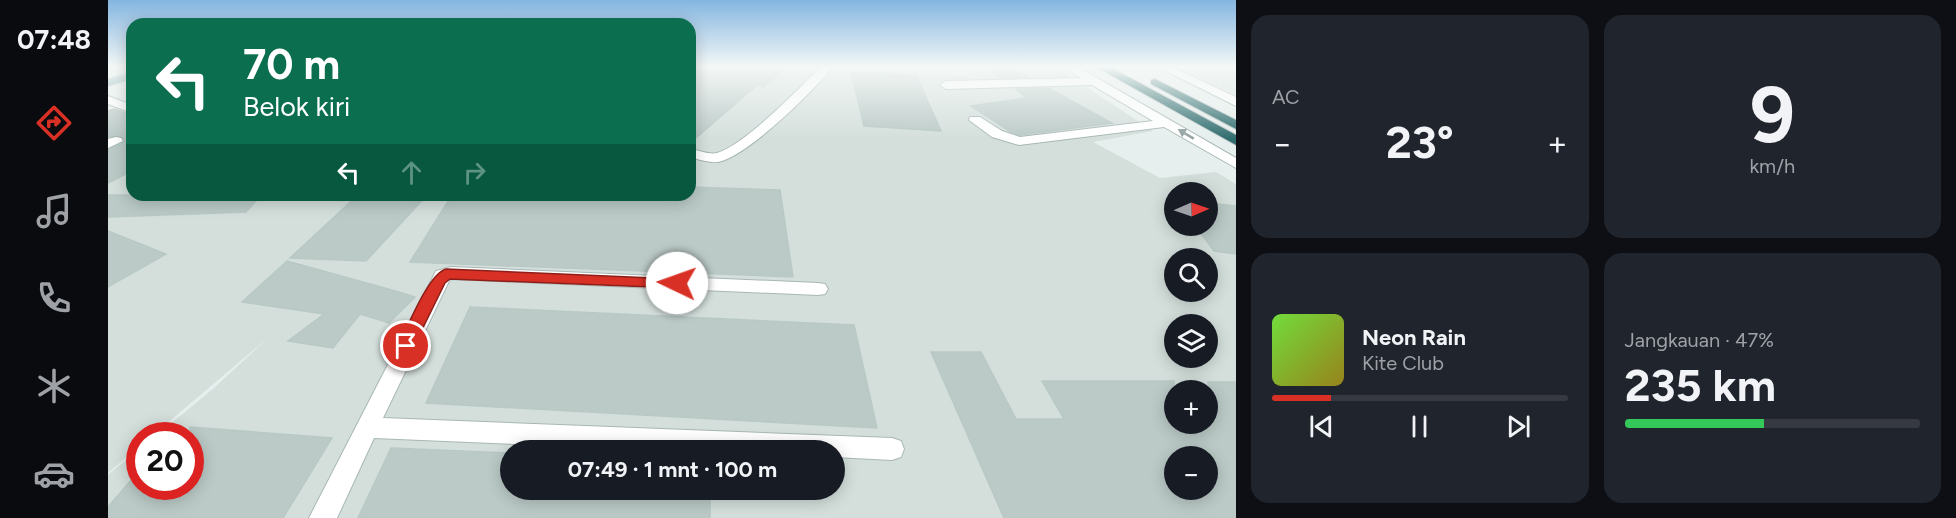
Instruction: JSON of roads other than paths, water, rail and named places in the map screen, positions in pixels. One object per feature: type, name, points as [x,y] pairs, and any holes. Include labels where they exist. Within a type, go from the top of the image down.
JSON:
[{"type":"highway","points":[[1146,91],[1236,141]]},
{"type":"highway","points":[[1172,91],[1236,125]]},
{"type":"street","points":[[696,154],[715,158],[730,153],[774,119],[802,91]]},
{"type":"street","points":[[1113,91],[1236,164]]},
{"type":"street","points":[[1214,91],[1236,102]]},
{"type":"street","points":[[108,100],[126,107]]},
{"type":"street","points":[[975,120],[997,134],[1019,141],[1167,123]]},
{"type":"street","points":[[323,518],[443,275],[451,273],[818,289]]},
{"type":"street","points":[[368,428],[892,450]]}]
